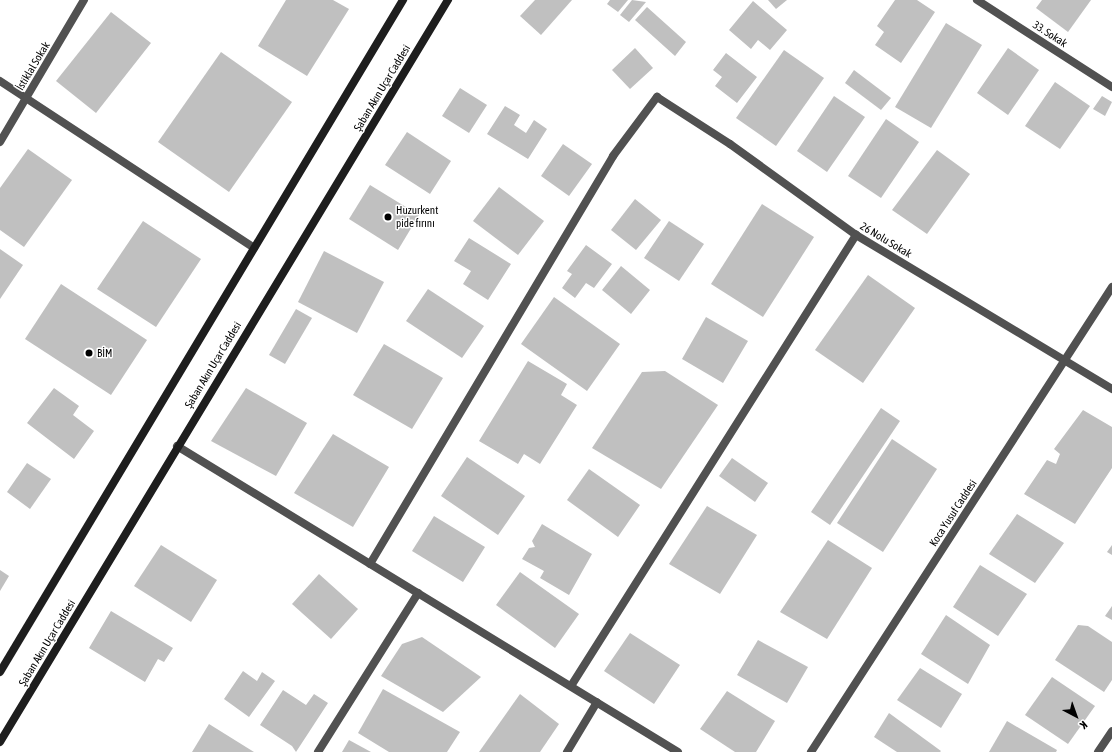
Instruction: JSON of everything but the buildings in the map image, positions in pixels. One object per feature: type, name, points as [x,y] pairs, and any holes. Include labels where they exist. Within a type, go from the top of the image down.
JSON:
[{"type":"main road","points":[[0,672],[403,0]]},
{"type":"main road","name":"Şaban Akın Uçar Caddesi","points":[[0,742],[177,446],[448,0]]},
{"type":"street","name":"İstiklal Sokak","points":[[0,142],[84,0]]},
{"type":"street","name":"33. Sokak","points":[[977,0],[1112,87]]},
{"type":"street","points":[[0,81],[254,248]]},
{"type":"street","name":"26 Nolu Sokak","points":[[370,564],[613,156],[657,97],[730,144],[856,235],[1112,389]]},
{"type":"street","points":[[571,686],[856,235]]},
{"type":"street","name":"Koca Yusuf Caddesi","points":[[811,752],[1112,286]]},
{"type":"street","points":[[177,446],[678,752]]},
{"type":"street","points":[[318,752],[418,593]]},
{"type":"street","points":[[566,752],[597,702]]},
{"type":"street","points":[[1098,752],[1112,731]]},
{"type":"place","name":"Huzurkent pide fırını","points":[[388,217]]},
{"type":"place","name":"BİM","points":[[89,353]]}]
